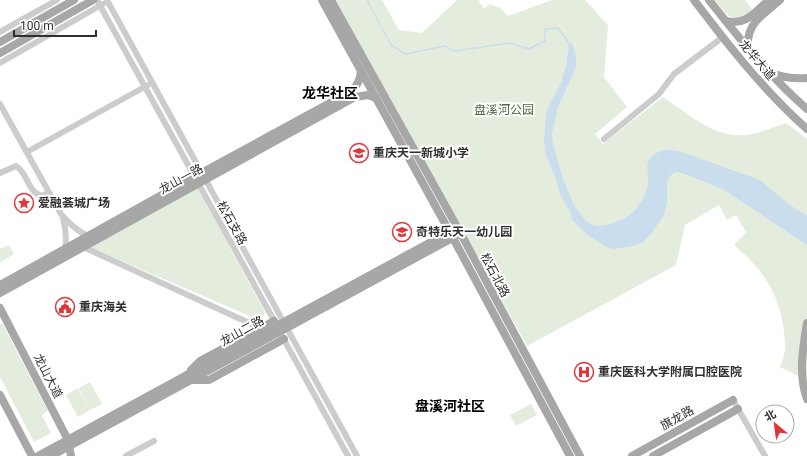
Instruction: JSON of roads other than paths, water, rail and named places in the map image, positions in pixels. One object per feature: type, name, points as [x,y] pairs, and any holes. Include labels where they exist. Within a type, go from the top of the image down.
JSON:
[{"type":"main road","points":[[0,42],[74,0]]},
{"type":"main road","points":[[0,53],[93,0]]},
{"type":"main road","name":"松石北路","points":[[322,0],[376,98],[455,233],[580,456]]},
{"type":"main road","name":"松石北路","points":[[331,0],[455,233],[570,456]]},
{"type":"main road","name":"龙华大道","points":[[694,0],[762,85],[779,104],[807,129]]},
{"type":"main road","name":"龙华大道","points":[[709,0],[769,72],[807,109]]},
{"type":"main road","points":[[726,21],[734,23],[748,18],[769,0]]},
{"type":"main road","points":[[748,47],[747,39],[749,30],[753,24],[780,0]]},
{"type":"main road","name":"龙山一路","points":[[0,293],[83,247],[199,178],[352,91],[360,80],[361,70]]},
{"type":"main road","points":[[769,72],[782,77],[794,79],[807,78]]},
{"type":"main road","name":"龙山一路","points":[[0,285],[88,236],[355,97],[368,95],[376,98]]},
{"type":"main road","name":"龙山二路","points":[[38,456],[68,443],[280,326],[455,233]]},
{"type":"main road","name":"龙山大道","points":[[0,308],[2,316],[68,443],[71,456]]},
{"type":"main road","points":[[807,323],[803,357],[803,387],[807,399]]},
{"type":"main road","points":[[280,326],[260,328],[200,361],[188,378],[209,380],[284,340]]},
{"type":"main road","points":[[0,395],[32,456]]},
{"type":"main road","name":"旗龙路","points":[[632,456],[733,400]]},
{"type":"main road","points":[[653,456],[738,409]]},
{"type":"main road","name":"龙山二路","points":[[51,456],[68,443]]},
{"type":"street","points":[[0,32],[57,0]]},
{"type":"street","points":[[0,63],[99,3],[109,1]]},
{"type":"street","name":"松石支路","points":[[109,1],[199,178],[280,326],[284,340],[348,456]]},
{"type":"street","name":"松石支路","points":[[99,3],[145,87],[199,178],[280,326],[357,456]]},
{"type":"street","points":[[604,139],[659,94],[674,74],[723,37]]},
{"type":"street","points":[[27,152],[152,83]]},
{"type":"street","points":[[0,104],[68,227],[65,249]]},
{"type":"street","points":[[0,173],[10,167],[16,166],[21,169],[35,194],[42,196],[49,192]]},
{"type":"street","points":[[68,227],[88,236]]},
{"type":"street","points":[[83,247],[260,328]]},
{"type":"street","points":[[733,400],[765,456]]},
{"type":"street","points":[[126,456],[154,441]]},
{"type":"water","points":[[572,43],[576,57],[576,67],[558,107],[552,139],[557,160],[566,186],[578,211],[585,220],[593,225],[602,226],[625,218],[632,213],[641,203],[647,191],[647,165],[649,160],[660,151],[673,150],[760,180],[790,205],[807,216],[807,245],[724,190],[677,172],[669,177],[667,182],[667,202],[664,215],[651,234],[643,242],[633,246],[615,249],[609,248],[589,236],[572,220],[571,214],[560,194],[556,179],[546,155],[544,143],[546,113],[562,81],[567,64],[568,46]]},
{"type":"waterway","points":[[367,0],[391,45],[406,54],[444,46],[455,51],[510,43],[529,49],[545,41],[545,29],[558,28],[571,46]]},
{"type":"place","name":"重庆天一新城小学","points":[[359,153]]},
{"type":"place","name":"爱融荟城广场","points":[[24,203]]},
{"type":"place","name":"奇特乐天一幼儿园","points":[[402,232]]},
{"type":"place","name":"重庆海关","points":[[65,307]]},
{"type":"place","name":"重庆医科大学附属口腔医院","points":[[584,372]]},
{"type":"district","name":"龙华社区","points":[[330,93]]},
{"type":"district","name":"盘溪河社区","points":[[450,406]]},
{"type":"park label","name":"盘溪河公园","points":[[504,110]]}]
